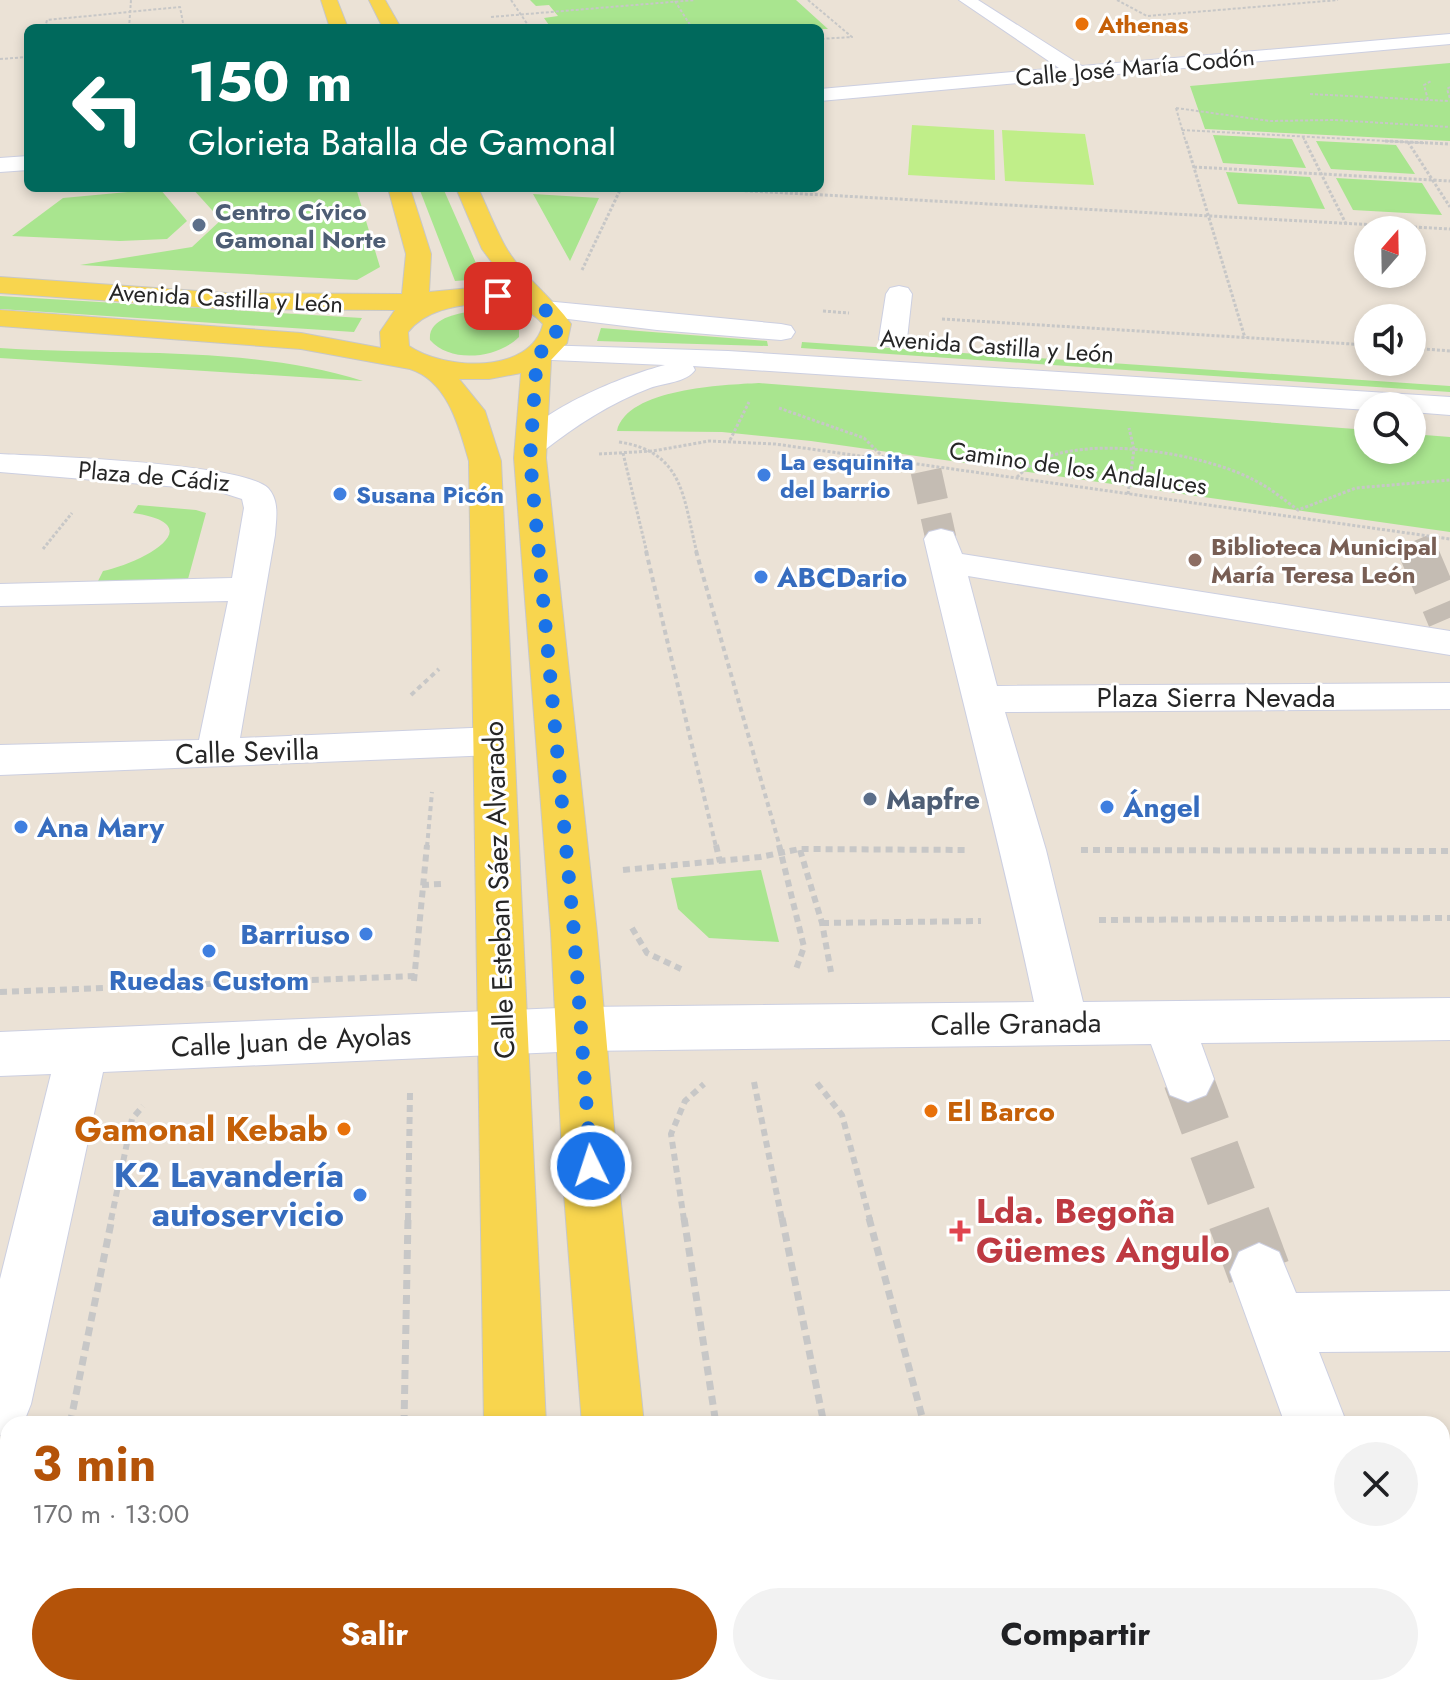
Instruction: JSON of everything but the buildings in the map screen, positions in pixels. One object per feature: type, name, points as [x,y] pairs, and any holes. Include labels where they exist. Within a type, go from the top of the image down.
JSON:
[{"type":"main road","points":[[329,0],[338,24]]},
{"type":"main road","points":[[377,0],[390,24]]},
{"type":"main road","points":[[400,192],[422,259],[409,310],[393,340],[395,349],[422,365]]},
{"type":"main road","points":[[469,192],[494,249],[541,307],[553,316],[557,330],[550,346],[539,354],[530,458],[582,1029],[612,1416]]},
{"type":"main road","points":[[338,305],[395,286],[422,259]]},
{"type":"main road","name":"Avenida Castilla y León","points":[[0,285],[409,310]]},
{"type":"main road","points":[[409,310],[453,298],[498,296],[541,307]]},
{"type":"main road","name":"Avenida Castilla y León","points":[[0,318],[301,341],[422,365],[484,371],[514,365],[539,354]]},
{"type":"main road","name":"Calle Esteban Sáez Alvarado","points":[[422,365],[470,411],[485,461],[515,1416]]},
{"type":"street","points":[[967,0],[1078,72]]},
{"type":"street","name":"Calle José María Codón","points":[[824,95],[1450,39]]},
{"type":"street","points":[[0,165],[24,163]]},
{"type":"street","points":[[893,339],[899,294]]},
{"type":"street","points":[[541,307],[671,324],[805,334]]},
{"type":"street","name":"Avenida Castilla y León","points":[[863,337],[923,341]]},
{"type":"street","name":"Avenida Castilla y León","points":[[539,354],[728,359],[1450,406]]},
{"type":"street","name":"Avenida Castilla y León","points":[[531,445],[583,407],[611,392],[638,381],[728,359]]},
{"type":"street","name":"Plaza de Cádiz","points":[[0,463],[204,479],[247,486],[255,492],[260,511],[249,589],[217,754]]},
{"type":"street","points":[[1063,1023],[1024,850],[981,699],[944,550],[1449,629]]},
{"type":"street","points":[[4,595],[249,589]]},
{"type":"street","name":"Plaza Sierra Nevada","points":[[981,699],[1450,696]]},
{"type":"street","name":"Calle Sevilla","points":[[0,760],[494,741]]},
{"type":"street","name":"Calle Granada","points":[[582,1029],[1450,1019]]},
{"type":"street","points":[[1169,1022],[1188,1079]]},
{"type":"street","name":"Calle Juan de Ayolas","points":[[0,1054],[582,1029]]},
{"type":"street","points":[[0,1404],[82,1050]]},
{"type":"street","points":[[1313,1416],[1269,1298],[1450,1321]]},
{"type":"path","points":[[129,24],[131,0]]},
{"type":"path","points":[[511,0],[528,24]]},
{"type":"path","points":[[491,17],[695,0]]},
{"type":"path","points":[[808,0],[852,37],[824,39]]},
{"type":"path","points":[[1117,0],[1147,16],[1338,0]]},
{"type":"path","points":[[1273,0],[1283,5]]},
{"type":"path","points":[[675,1],[689,24]]},
{"type":"path","points":[[46,24],[47,20],[180,7],[183,24]]},
{"type":"path","points":[[0,59],[24,57]]},
{"type":"path","points":[[1450,87],[1447,89],[1450,99]]},
{"type":"path","points":[[1173,98],[1245,338]]},
{"type":"path","points":[[1176,108],[1270,121],[1334,120],[1450,127]]},
{"type":"path","points":[[1182,130],[1450,144]]},
{"type":"path","points":[[1303,136],[1346,224]]},
{"type":"path","points":[[1407,141],[1450,207]]},
{"type":"path","points":[[1194,167],[1450,181]]},
{"type":"path","points":[[578,277],[619,192]]},
{"type":"path","points":[[768,192],[1450,229]]},
{"type":"path","points":[[1426,349],[1450,351]]},
{"type":"path","points":[[730,440],[752,395]]},
{"type":"path","points":[[772,403],[793,417],[845,428],[866,437],[885,459]]},
{"type":"path","points":[[1124,418],[1132,434],[1134,449],[1128,494]]},
{"type":"path","name":"Camino de los Andaluces","points":[[596,454],[653,451],[730,440],[1450,539]]},
{"type":"path","points":[[615,441],[653,451],[667,460],[676,473],[724,658],[781,851],[804,947],[793,976],[806,975]]},
{"type":"path","points":[[1016,478],[1022,471],[1054,456],[1090,450],[1134,449],[1203,460],[1248,477],[1298,510],[1299,518]]},
{"type":"path","points":[[623,453],[720,862]]},
{"type":"path","points":[[925,465],[926,471]]},
{"type":"path","points":[[1298,510],[1327,494],[1358,485],[1450,480]]},
{"type":"path","points":[[4,595],[72,512]]},
{"type":"path","points":[[1411,534],[1414,541]]},
{"type":"path","points":[[407,698],[441,667]]},
{"type":"path","points":[[800,849],[822,923],[832,975],[819,975]]},
{"type":"path","points":[[619,870],[622,884]]},
{"type":"path","points":[[822,923],[1450,918]]},
{"type":"path","points":[[631,926],[647,953],[684,970]]},
{"type":"path","points":[[0,992],[415,976]]},
{"type":"path","points":[[751,1069],[822,1416]]},
{"type":"path","points":[[813,1075],[842,1115],[922,1416]]},
{"type":"path","points":[[711,1078],[685,1101],[671,1134],[715,1416]]},
{"type":"path","points":[[404,1416],[411,1097],[406,1081]]},
{"type":"path","points":[[72,1416],[132,1119],[145,1104]]},
{"type":"green space","points":[[530,0],[796,0],[822,24],[548,24],[544,18],[558,16],[549,5],[536,6]]},
{"type":"green space","points":[[1450,63],[1450,141],[1205,129],[1190,86]]},
{"type":"green space","points":[[912,125],[994,130],[995,180],[908,175]]},
{"type":"green space","points":[[1002,130],[1085,134],[1094,185],[1005,181]]},
{"type":"green space","points":[[1213,135],[1292,139],[1306,168],[1223,163]]},
{"type":"green space","points":[[1316,141],[1396,145],[1415,174],[1331,169]]},
{"type":"green space","points":[[1226,172],[1310,177],[1325,209],[1238,204]]},
{"type":"green space","points":[[1336,178],[1422,183],[1442,215],[1353,210]]},
{"type":"green space","points":[[163,192],[187,221],[167,239],[120,241],[12,236],[63,198]]},
{"type":"green space","points":[[196,192],[357,192],[380,267],[357,280],[80,265],[192,247],[221,220]]},
{"type":"green space","points":[[421,192],[445,192],[483,279],[455,281]]},
{"type":"green space","points":[[533,194],[599,198],[570,261]]},
{"type":"green space","points":[[0,296],[362,318],[354,332],[0,309]]},
{"type":"green space","points":[[472,311],[497,312],[514,319],[519,323],[519,337],[499,350],[474,355],[450,353],[430,340],[433,327],[438,322]]},
{"type":"green space","points":[[601,328],[767,341],[768,346],[597,341]]},
{"type":"green space","points":[[802,342],[1450,386],[1450,392],[801,348]]},
{"type":"green space","points":[[0,348],[229,357],[320,370],[363,381],[0,358]]},
{"type":"green space","points":[[759,383],[1354,429],[1354,464],[1426,464],[1426,435],[1450,437],[1450,532],[811,441],[722,432],[617,431],[625,417],[638,406],[657,397],[723,385]]},
{"type":"green space","points":[[138,505],[206,513],[188,579],[98,581],[103,571],[150,553],[169,535],[168,526],[157,519],[133,513]]},
{"type":"green space","points":[[761,870],[779,942],[709,938],[678,909],[671,878]]},
{"type":"tunnel","points":[[926,471],[941,539]]},
{"type":"tunnel","points":[[1414,541],[1419,553]]},
{"type":"tunnel","points":[[1418,551],[1447,619]]},
{"type":"tunnel","points":[[1188,1079],[1240,1220]]},
{"type":"tunnel","points":[[1239,1218],[1259,1272]]},
{"type":"place","name":"Athenas","points":[[1082,24]]},
{"type":"place","name":"Centro Cívico Gamonal Norte","points":[[199,225]]},
{"type":"place","name":"La esquinita del barrio","points":[[764,475]]},
{"type":"place","name":"Susana Picón","points":[[340,494]]},
{"type":"place","name":"Biblioteca Municipal María Teresa León","points":[[1195,560]]},
{"type":"place","name":"ABCDario","points":[[761,577]]},
{"type":"place","name":"Mapfre","points":[[870,799]]},
{"type":"place","name":"Ángel","points":[[1107,807]]},
{"type":"place","name":"Ana Mary","points":[[21,827]]},
{"type":"place","name":"Barriuso","points":[[366,934]]},
{"type":"place","name":"Ruedas Custom","points":[[209,951]]},
{"type":"place","name":"El Barco","points":[[931,1111]]},
{"type":"place","name":"Gamonal Kebab","points":[[344,1129]]},
{"type":"place","name":"K2 Lavandería autoservicio","points":[[360,1195]]},
{"type":"place","name":"Lda. Begoña Güemes Angulo","points":[[960,1231]]},
{"type":"route","points":[[498,296],[537,305],[553,316],[557,324],[550,346],[537,355],[530,458],[574,933],[591,1166]]}]
